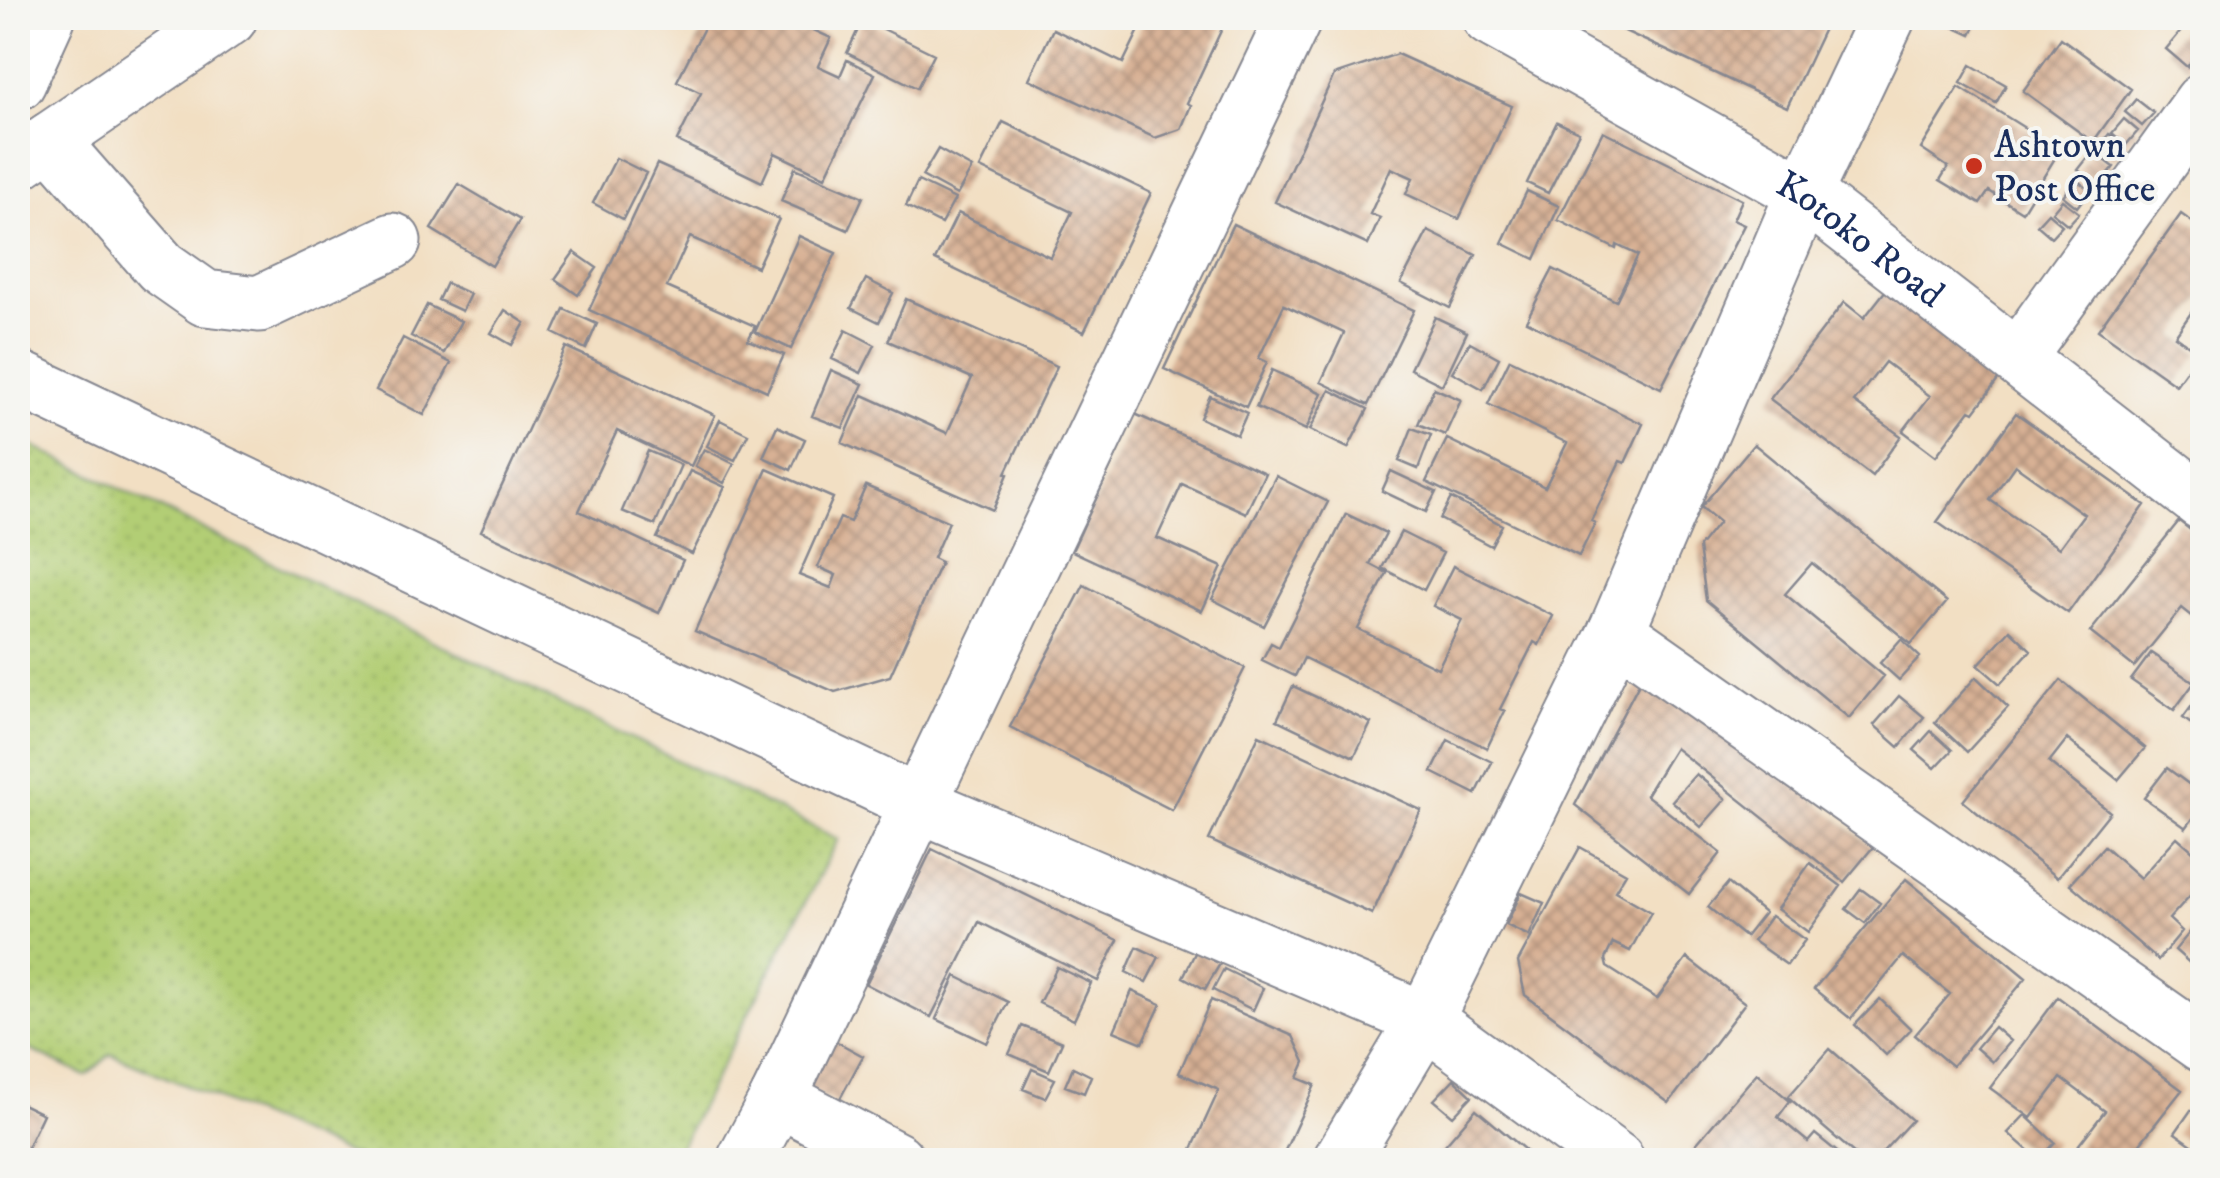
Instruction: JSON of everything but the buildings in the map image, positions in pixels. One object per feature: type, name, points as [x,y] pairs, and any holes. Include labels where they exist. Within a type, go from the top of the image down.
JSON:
[{"type":"street","points":[[18,82],[46,18]]},
{"type":"street","points":[[229,18],[34,151],[161,267],[205,298],[259,304],[393,242]]},
{"type":"street","points":[[744,1160],[778,1098],[1294,18]]},
{"type":"street","name":"Kotoko Road","points":[[1490,18],[1804,193],[2202,502]]},
{"type":"street","points":[[1341,1160],[1425,1020],[1616,632],[1804,193],[1887,18]]},
{"type":"street","points":[[2018,356],[2202,102]]},
{"type":"street","points":[[18,378],[919,804],[1425,1020],[1616,1160]]},
{"type":"street","points":[[1616,632],[2202,1044]]},
{"type":"street","points":[[778,1098],[893,1160]]},
{"type":"green space","points":[[18,439],[838,839],[673,1160],[362,1160],[111,1054],[86,1076],[18,1044]]},
{"type":"place","name":"Ashtown Post Office","points":[[1974,166]]}]
